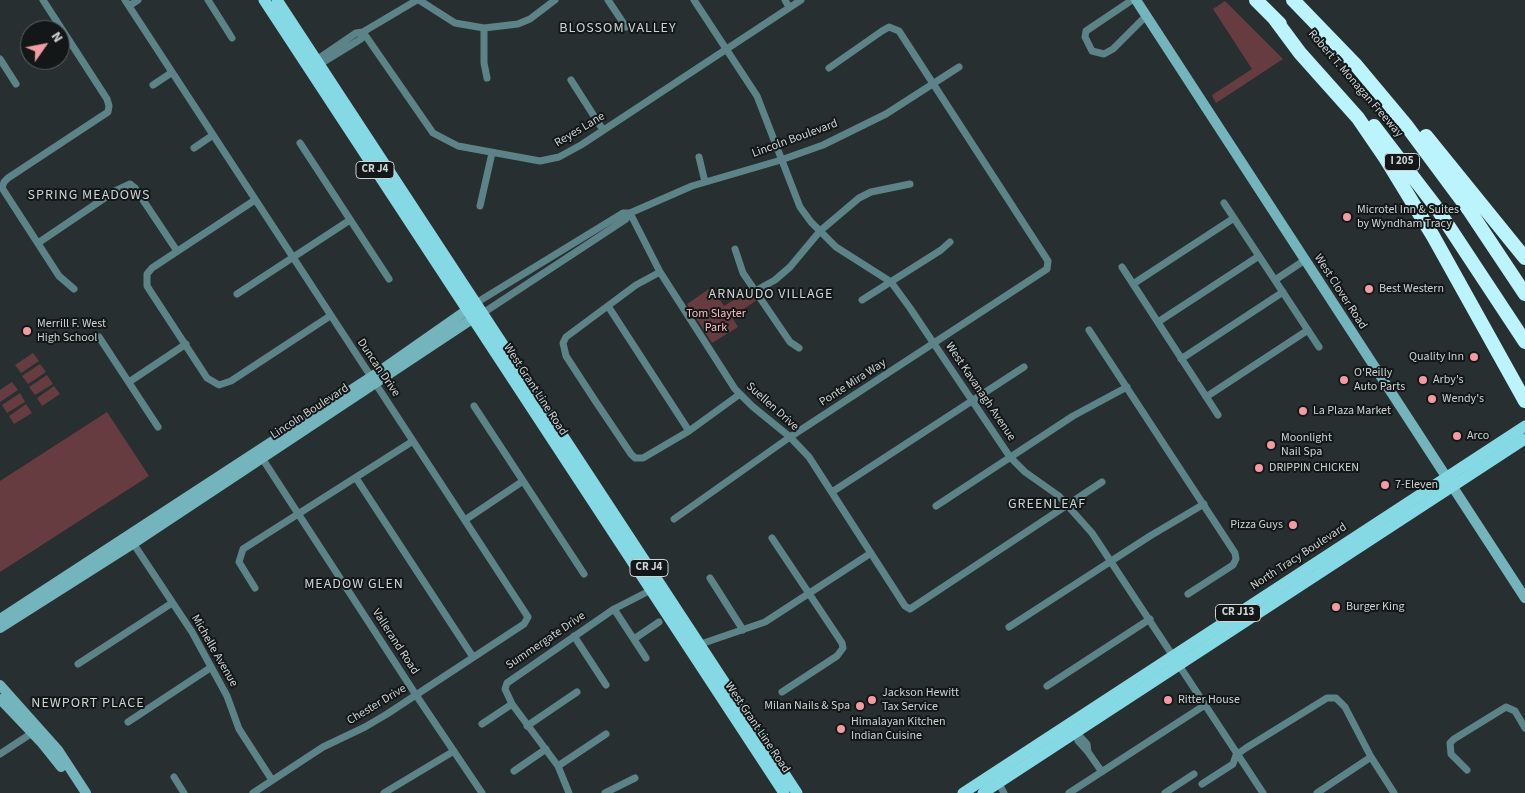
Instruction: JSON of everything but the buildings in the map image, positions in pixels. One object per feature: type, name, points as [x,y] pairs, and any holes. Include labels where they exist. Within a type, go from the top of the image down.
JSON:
[{"type":"highway","name":"Robert T. Monagan Freeway","points":[[1256,0],[1338,84],[1405,165],[1451,229],[1525,342]]},
{"type":"highway","name":"Robert T. Monagan Freeway","points":[[1294,0],[1355,64],[1412,132],[1469,210],[1525,294]]},
{"type":"highway","points":[[1294,0],[1325,22],[1417,124],[1525,258]]},
{"type":"highway","points":[[1274,18],[1300,53],[1358,118],[1381,151],[1433,236],[1525,402]]},
{"type":"main road","name":"West Grant Line Road","points":[[264,0],[315,64]]},
{"type":"main road","name":"West Grant Line Road","points":[[278,0],[315,64],[654,588],[687,646],[784,793]]},
{"type":"main road","name":"North Tracy Boulevard","points":[[1449,482],[1525,426]]},
{"type":"main road","name":"North Tracy Boulevard","points":[[983,793],[1001,788],[1176,660],[1449,482],[1525,438]]},
{"type":"main road","name":"West Grant Line Road","points":[[654,588],[699,645],[797,793]]},
{"type":"main road","name":"North Tracy Boulevard","points":[[963,793],[1120,691],[1176,660]]},
{"type":"main road","points":[[731,714],[736,714],[752,726]]},
{"type":"street","points":[[43,0],[110,106],[108,112],[8,178],[2,184],[3,192],[59,276],[74,289]]},
{"type":"street","points":[[126,3],[138,0]]},
{"type":"street","points":[[208,0],[232,38]]},
{"type":"street","points":[[315,64],[361,38],[363,32],[418,0],[455,23],[484,28],[518,24],[536,15],[555,0]]},
{"type":"street","points":[[608,0],[626,27]]},
{"type":"street","name":"West Kavanagh Avenue","points":[[694,0],[763,108],[800,208],[836,247],[891,282],[1010,457],[1025,472],[1067,504],[1092,532],[1150,619],[1236,755],[1263,793]]},
{"type":"street","points":[[785,0],[789,7]]},
{"type":"street","name":"Reyes Lane","points":[[363,32],[423,122],[433,133],[458,146],[527,160],[546,161],[574,149],[801,0]]},
{"type":"street","points":[[1134,0],[1086,31],[1085,37],[1092,51],[1104,54],[1113,49],[1146,16]]},
{"type":"street","name":"West Clover Road","points":[[1134,0],[1525,598]]},
{"type":"street","name":"Duncan Drive","points":[[126,3],[526,613]]},
{"type":"street","points":[[829,68],[890,27],[899,31],[932,86]]},
{"type":"street","points":[[484,28],[484,63],[487,78]]},
{"type":"street","points":[[0,59],[16,84]]},
{"type":"street","name":"Lincoln Boulevard","points":[[0,628],[623,213],[630,213],[706,182],[781,160],[849,133],[932,86],[959,66]]},
{"type":"street","points":[[153,85],[171,73]]},
{"type":"street","points":[[571,80],[603,130]]},
{"type":"street","name":"Ponte Mira Way","points":[[674,519],[790,437],[1047,269],[1048,261],[932,86]]},
{"type":"street","points":[[194,148],[213,135]]},
{"type":"street","points":[[300,143],[388,279]]},
{"type":"street","points":[[480,206],[492,153]]},
{"type":"street","points":[[699,157],[706,182]]},
{"type":"street","points":[[38,243],[115,191],[130,184],[135,188],[177,252]]},
{"type":"street","points":[[757,290],[775,280],[790,267],[820,231],[859,198],[871,192],[910,184]]},
{"type":"street","points":[[255,200],[152,268],[145,279],[147,286],[212,383],[225,384],[330,316]]},
{"type":"street","points":[[1224,203],[1319,347]]},
{"type":"street","name":"Lincoln Boulevard","points":[[475,311],[626,219],[630,213]]},
{"type":"street","name":"Suellen Drive","points":[[630,213],[660,272],[740,394],[790,437],[808,457],[900,600],[910,609],[1067,504]]},
{"type":"street","points":[[1134,284],[1234,218]]},
{"type":"street","points":[[237,294],[350,220]]},
{"type":"street","points":[[862,300],[941,250],[950,242]]},
{"type":"street","points":[[735,249],[743,273],[757,290],[790,342],[799,348]]},
{"type":"street","points":[[1158,322],[1259,256]]},
{"type":"street","points":[[1275,280],[1305,260]]},
{"type":"street","points":[[1122,267],[1218,415]]},
{"type":"street","points":[[660,272],[636,286],[572,332],[563,343],[566,356],[635,458],[643,458],[689,431],[740,394]]},
{"type":"street","points":[[1181,359],[1283,292]]},
{"type":"street","points":[[608,306],[689,431]]},
{"type":"street","points":[[1089,330],[1204,504],[1236,556],[1235,562],[1230,568],[1188,594]]},
{"type":"street","points":[[1206,397],[1308,330]]},
{"type":"street","points":[[99,337],[158,427]]},
{"type":"street","points":[[129,382],[186,344]]},
{"type":"street","points":[[832,492],[1024,367]]},
{"type":"street","points":[[936,506],[1073,416],[1127,387]]},
{"type":"street","points":[[474,406],[584,574]]},
{"type":"street","points":[[255,588],[239,562],[243,550],[413,441]]},
{"type":"street","name":"Vallerand Road","points":[[260,454],[416,695],[482,793]]},
{"type":"street","points":[[356,478],[473,658]]},
{"type":"street","points":[[465,520],[523,481]]},
{"type":"street","points":[[1067,504],[1102,482]]},
{"type":"street","points":[[1009,627],[1204,504]]},
{"type":"street","points":[[772,538],[843,648],[837,656],[782,692]]},
{"type":"street","name":"Lincoln Boulevard","points":[[0,619],[131,539]]},
{"type":"street","name":"Michelle Avenue","points":[[131,539],[192,632],[227,696],[249,746],[272,780]]},
{"type":"street","points":[[687,646],[699,645],[766,622],[871,553]]},
{"type":"street","points":[[710,578],[743,630]]},
{"type":"street","name":"Summergate Drive","points":[[569,793],[558,766],[527,726],[512,704],[505,689],[509,680],[614,609],[654,588]]},
{"type":"street","points":[[78,664],[172,603]]},
{"type":"street","points":[[614,609],[646,658]]},
{"type":"street","name":"Chester Drive","points":[[253,793],[323,746],[365,727],[473,658],[528,621],[526,613]]},
{"type":"street","points":[[1047,686],[1150,619]]},
{"type":"street","points":[[634,638],[659,622]]},
{"type":"street","points":[[574,636],[606,685]]},
{"type":"street","points":[[128,722],[210,668]]},
{"type":"street","points":[[0,685],[56,759],[78,793]]},
{"type":"street","points":[[1102,772],[1088,752],[1087,744],[1076,732],[1077,725],[1110,703],[1120,691]]},
{"type":"street","points":[[527,726],[577,692]]},
{"type":"street","points":[[1202,784],[1233,764],[1236,755],[1327,698],[1336,698],[1345,707],[1371,757],[1394,793]]},
{"type":"street","points":[[0,699],[58,750],[86,793]]},
{"type":"street","points":[[482,724],[512,704]]},
{"type":"street","points":[[1069,793],[1205,705]]},
{"type":"street","points":[[1467,770],[1451,754],[1449,749],[1454,739],[1500,710],[1509,707],[1515,711],[1525,728]]},
{"type":"street","points":[[0,754],[35,730]]},
{"type":"street","points":[[558,766],[606,734]]},
{"type":"street","points":[[514,771],[546,750]]},
{"type":"street","points":[[384,793],[454,751]]},
{"type":"street","points":[[1001,788],[998,778],[1023,759],[1027,752]]},
{"type":"street","points":[[1317,793],[1371,757]]},
{"type":"street","points":[[1165,793],[1194,774]]},
{"type":"street","points":[[174,777],[184,793]]},
{"type":"street","points":[[605,793],[634,778]]},
{"type":"green space","points":[[1225,1],[1283,59],[1216,103],[1212,95],[1252,69],[1213,9]]},
{"type":"green space","name":"Tom Slayter Park","points":[[712,287],[724,306],[750,290],[757,300],[732,317],[738,327],[712,343],[687,304]]},
{"type":"green space","points":[[33,353],[39,361],[21,373],[15,365]]},
{"type":"green space","points":[[40,364],[46,372],[28,384],[22,376]]},
{"type":"green space","points":[[47,375],[53,384],[35,395],[29,387]]},
{"type":"green space","points":[[12,382],[18,390],[0,402],[0,390]]},
{"type":"green space","points":[[54,386],[60,394],[42,406],[37,398]]},
{"type":"green space","points":[[20,393],[25,402],[7,413],[2,405]]},
{"type":"green space","points":[[26,404],[32,413],[14,424],[9,416]]},
{"type":"green space","points":[[107,412],[149,476],[0,572],[0,481]]},
{"type":"place","name":"Microtel Inn & Suites by Wyndham Tracy","points":[[1347,217]]},
{"type":"place","name":"Best Western","points":[[1369,289]]},
{"type":"place","name":"Merrill F. West High School","points":[[27,331]]},
{"type":"place","name":"Quality Inn","points":[[1474,357]]},
{"type":"place","name":"O'Reilly Auto Parts","points":[[1344,380]]},
{"type":"place","name":"Arby's","points":[[1423,380]]},
{"type":"place","name":"Wendy's","points":[[1432,399]]},
{"type":"place","name":"La Plaza Market","points":[[1303,411]]},
{"type":"place","name":"Arco","points":[[1457,436]]},
{"type":"place","name":"Moonlight Nail Spa","points":[[1271,445]]},
{"type":"place","name":"DRIPPIN CHICKEN","points":[[1259,468]]},
{"type":"place","name":"7-Eleven","points":[[1385,485]]},
{"type":"place","name":"Pizza Guys","points":[[1293,525]]},
{"type":"place","name":"Burger King","points":[[1336,607]]},
{"type":"place","name":"Jackson Hewitt Tax Service","points":[[872,700]]},
{"type":"place","name":"Ritter House","points":[[1168,700]]},
{"type":"place","name":"Milan Nails & Spa","points":[[860,706]]},
{"type":"place","name":"Himalayan Kitchen Indian Cuisine","points":[[841,729]]},
{"type":"district","name":"BLOSSOM VALLEY","points":[[618,29]]},
{"type":"district","name":"SPRING MEADOWS","points":[[89,196]]},
{"type":"district","name":"ARNAUDO VILLAGE","points":[[771,295]]},
{"type":"district","name":"GREENLEAF","points":[[1047,505]]},
{"type":"district","name":"MEADOW GLEN","points":[[354,585]]},
{"type":"district","name":"NEWPORT PLACE","points":[[88,704]]}]
